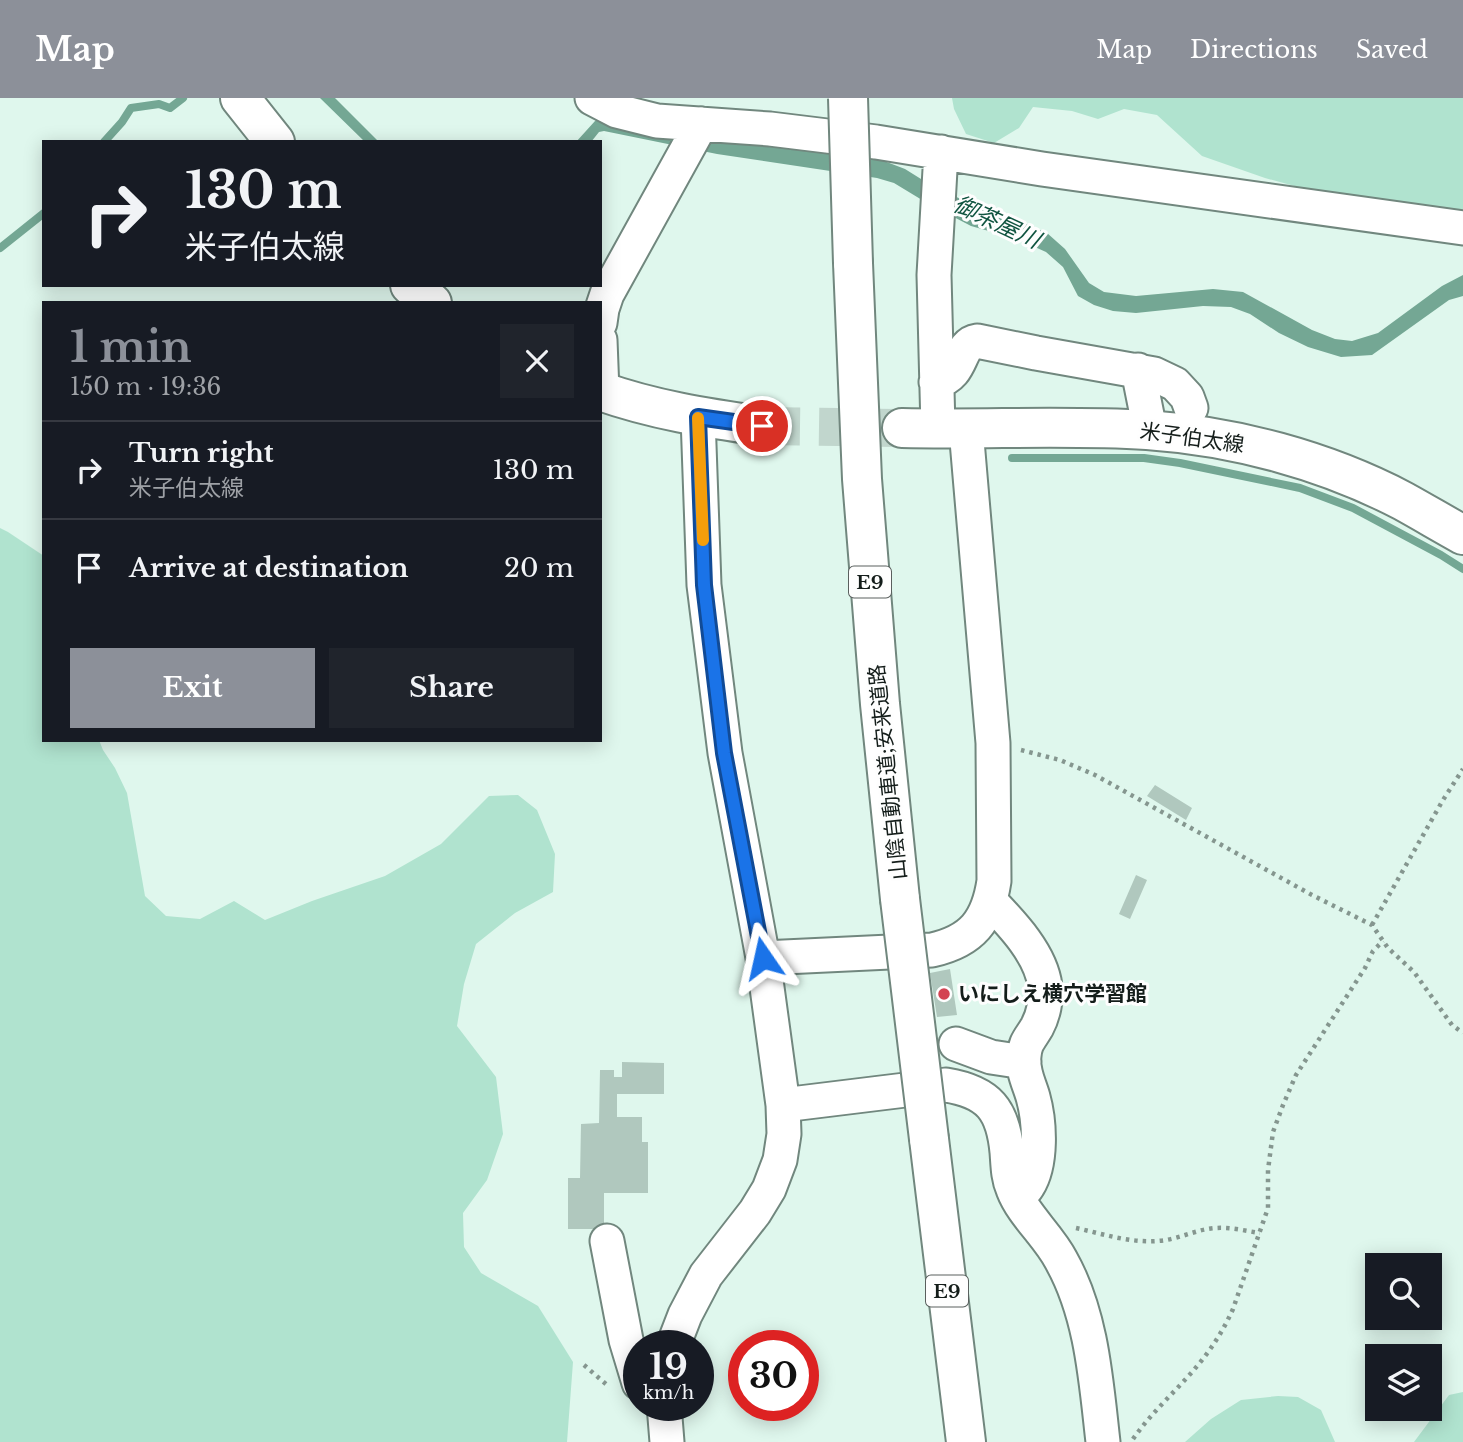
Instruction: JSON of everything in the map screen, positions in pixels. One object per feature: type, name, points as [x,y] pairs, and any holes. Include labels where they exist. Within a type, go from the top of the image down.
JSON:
[{"type":"main road","points":[[240,98],[273,140]]},
{"type":"main road","name":"山陰自動車道;安来道路","points":[[848,98],[862,479],[880,704],[900,899],[966,1442]]},
{"type":"main road","points":[[412,287],[430,301]]},
{"type":"main road","points":[[602,392],[646,406],[698,417],[762,426]]},
{"type":"main road","name":"米子伯太線","points":[[935,428],[1077,427],[1150,430],[1229,442],[1308,462],[1355,479],[1401,500],[1463,535]]},
{"type":"street","points":[[592,98],[617,111],[657,121],[694,137],[770,129],[876,142],[1042,169],[1463,228]]},
{"type":"street","points":[[602,309],[607,294],[694,137]]},
{"type":"street","points":[[763,958],[932,950],[949,946],[964,938],[980,923],[991,902],[994,881],[993,743],[935,428],[934,275],[941,152]]},
{"type":"street","points":[[936,382],[950,377],[972,342],[1154,373],[1175,384],[1187,397],[1191,408]]},
{"type":"street","points":[[1138,370],[1150,430]]},
{"type":"street","points":[[679,1330],[706,1275],[755,1212],[769,1189],[780,1160],[784,1135],[783,1105],[763,958],[724,753],[704,585],[698,417]]},
{"type":"street","points":[[991,902],[1032,950],[1046,986],[1042,1016],[1026,1041],[1024,1062],[1034,1100],[1038,1151],[1028,1187],[1017,1198]]},
{"type":"street","points":[[956,1044],[991,1057],[1024,1062]]},
{"type":"street","points":[[783,1105],[946,1085],[974,1092],[992,1107],[1002,1122],[1009,1175],[1017,1198],[1061,1260],[1077,1296],[1088,1336],[1103,1442]]},
{"type":"street","points":[[607,1241],[624,1330]]},
{"type":"path","points":[[993,743],[1060,760],[1095,775],[1312,895],[1372,925],[1388,948],[1414,972],[1452,1025],[1463,1033]]},
{"type":"path","points":[[1372,925],[1463,769]]},
{"type":"path","points":[[1130,1442],[1145,1421],[1202,1360],[1226,1324],[1268,1208],[1268,1170],[1273,1132],[1283,1105],[1296,1075],[1365,968],[1373,951],[1383,942]]},
{"type":"path","points":[[1036,1224],[1072,1227],[1137,1241],[1175,1240],[1215,1228],[1260,1233]]},
{"type":"shaded area","points":[[952,98],[1463,98],[1463,216],[1349,201],[1265,178],[1202,156],[1157,115],[1124,109],[1098,119],[1072,111],[1033,107],[1019,128],[994,143],[966,134],[954,109]]},
{"type":"shaded area","points":[[0,528],[42,555],[42,742],[100,742],[127,793],[145,896],[166,916],[200,919],[234,901],[265,920],[385,876],[441,844],[489,796],[518,795],[537,810],[555,854],[553,892],[515,913],[476,944],[464,984],[457,1026],[496,1077],[503,1134],[487,1180],[463,1213],[464,1247],[481,1273],[538,1306],[573,1362],[567,1442],[0,1442]]},
{"type":"shaded area","points":[[1463,1392],[1463,1442],[1414,1442],[1430,1421],[1442,1421],[1442,1404],[1449,1395]]},
{"type":"shaded area","points":[[1298,1397],[1321,1410],[1335,1442],[1185,1442],[1211,1419],[1241,1400]]},
{"type":"water","points":[[320,98],[335,98],[377,140],[363,140]]},
{"type":"water","name":"御茶屋川","points":[[601,118],[871,156],[905,169],[929,184],[984,210],[1013,218],[1047,233],[1065,249],[1089,283],[1104,292],[1136,296],[1213,289],[1243,292],[1312,330],[1335,339],[1352,341],[1378,333],[1442,286],[1463,275],[1463,296],[1449,300],[1372,355],[1341,357],[1308,347],[1279,333],[1250,314],[1231,307],[1203,306],[1136,313],[1113,311],[1094,305],[1078,296],[1063,267],[1046,252],[1017,239],[971,226],[894,183],[877,178],[717,154],[604,131],[599,132],[593,140],[578,140]]},
{"type":"building","points":[[1155,785],[1192,808],[1186,820],[1147,796]]},
{"type":"building","points":[[1136,875],[1147,880],[1130,919],[1119,914]]},
{"type":"building","name":"いにしえ横穴学習館","points":[[950,969],[957,1015],[937,1017],[930,973]]},
{"type":"building","points":[[622,1062],[664,1063],[664,1094],[617,1094],[617,1117],[642,1117],[642,1142],[648,1142],[648,1193],[604,1193],[604,1229],[568,1229],[568,1178],[580,1178],[581,1124],[599,1123],[600,1070],[614,1070],[614,1077],[622,1077]]},
{"type":"waterway","points":[[106,140],[131,108],[159,104],[170,108],[183,98]]},
{"type":"waterway","points":[[0,248],[42,215]]},
{"type":"waterway","points":[[1012,458],[1144,458],[1300,488],[1353,508],[1463,569]]},
{"type":"tunnel","points":[[762,426],[902,428]]},
{"type":"slow traffic","points":[[698,418],[703,540]]},
{"type":"place","name":"いにしえ横穴学習館","points":[[944,994]]},
{"type":"route","points":[[762,426],[698,417],[704,585],[724,753],[763,958]]}]
